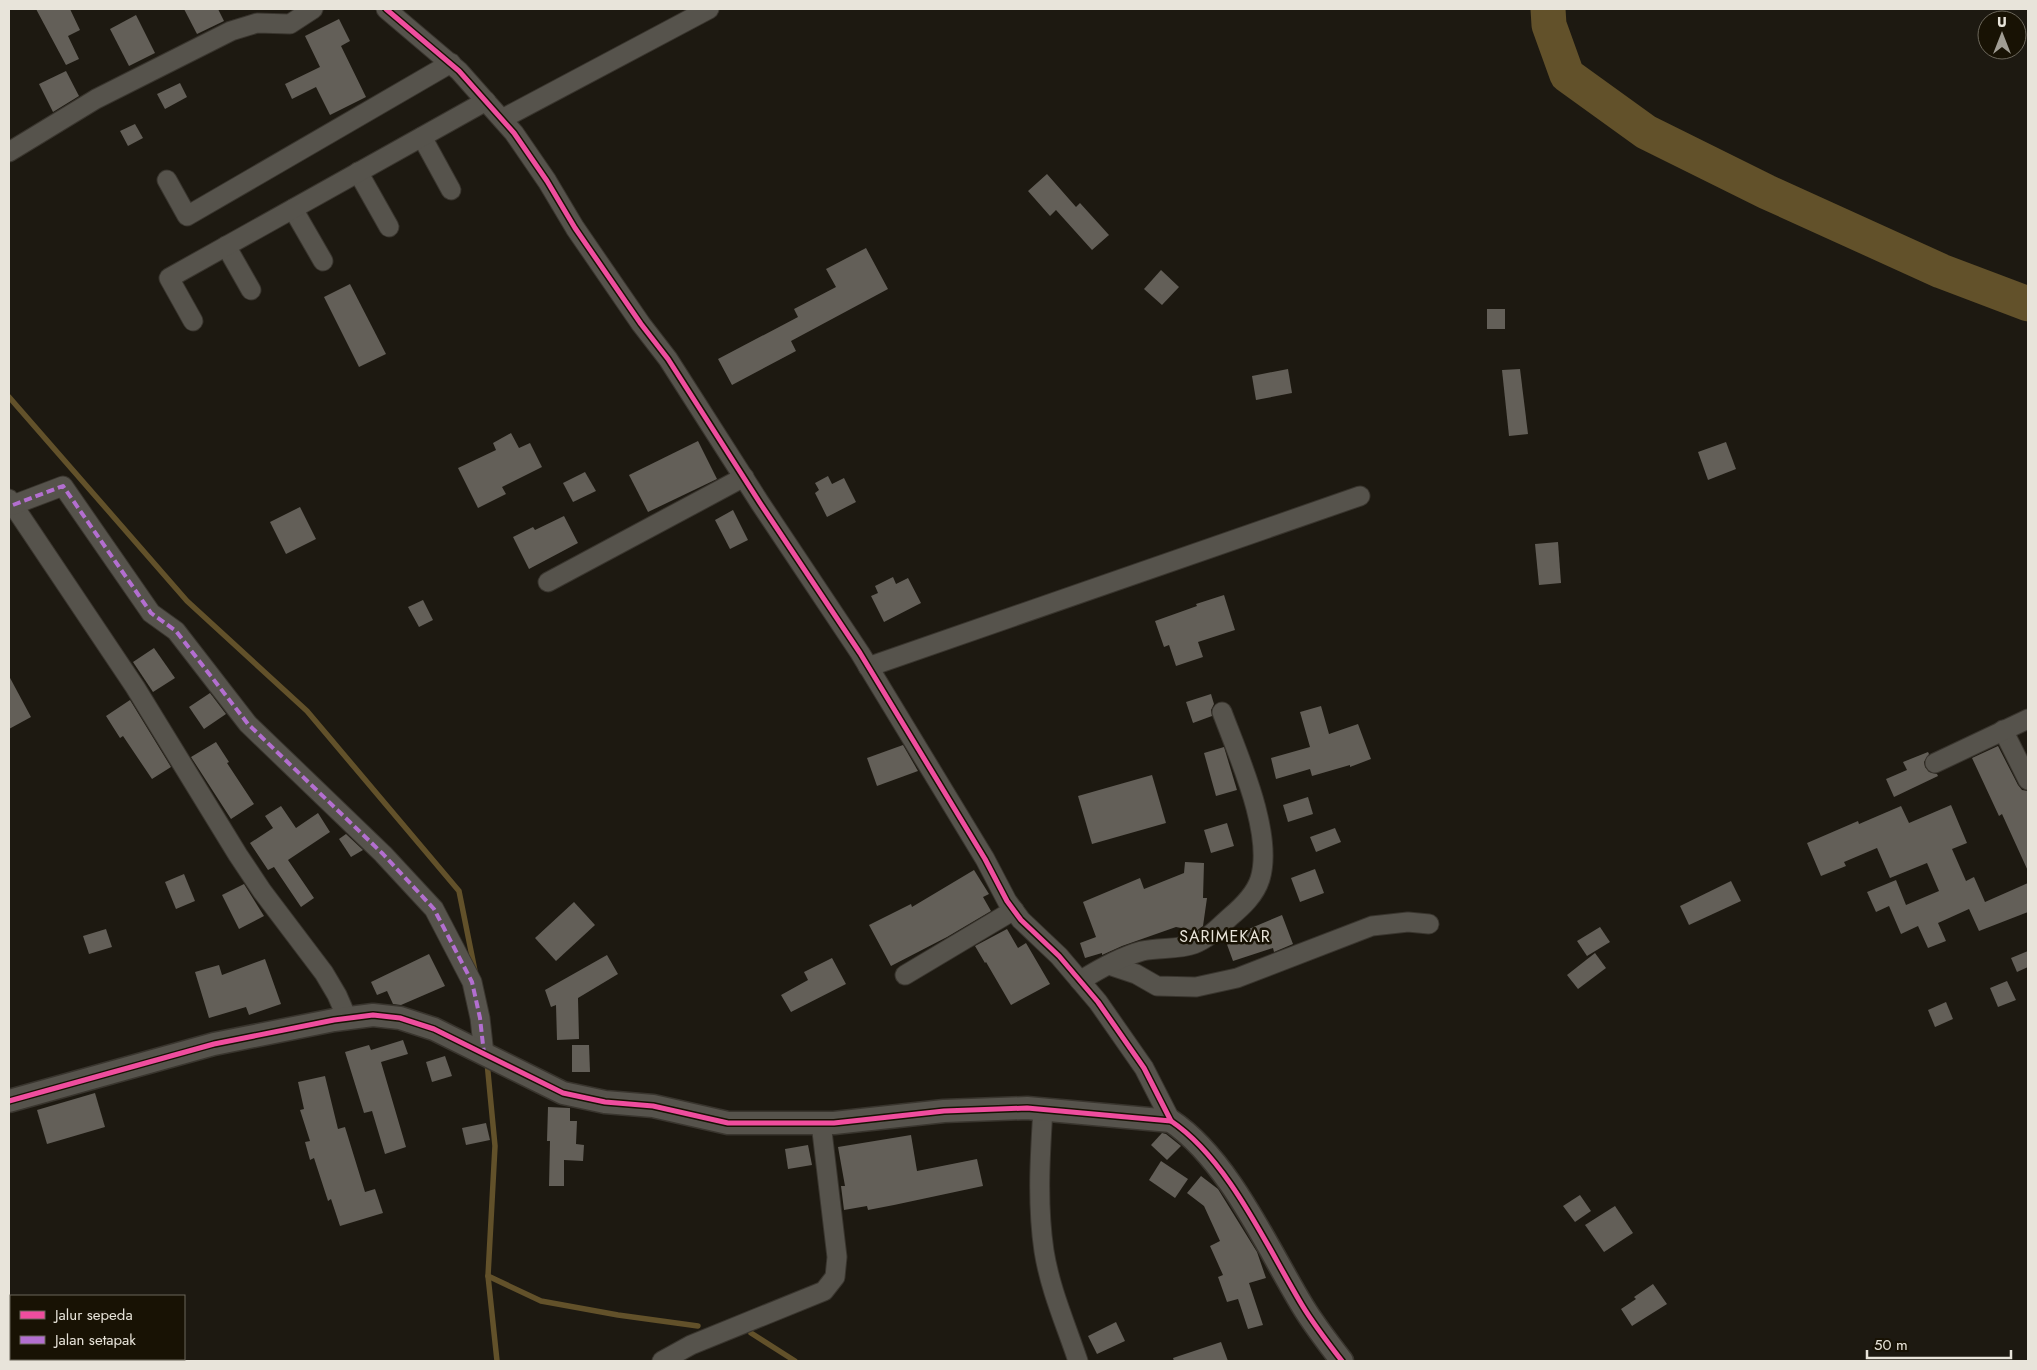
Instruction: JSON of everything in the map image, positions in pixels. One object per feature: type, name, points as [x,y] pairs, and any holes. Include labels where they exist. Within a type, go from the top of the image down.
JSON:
[{"type":"street","points":[[9,152],[96,99],[231,31],[257,23],[290,24],[313,9]]},
{"type":"street","points":[[386,9],[450,64],[486,101],[502,119],[542,173],[575,228],[641,324],[668,359],[868,667],[985,859],[1007,901],[1020,920],[1058,956],[1080,981],[1144,1068],[1171,1121],[1187,1132],[1226,1178],[1250,1214],[1303,1307],[1342,1361]]},
{"type":"street","points":[[502,119],[709,9]]},
{"type":"street","points":[[167,180],[187,216],[450,64]]},
{"type":"street","points":[[193,321],[169,278],[486,101]]},
{"type":"street","points":[[422,137],[452,190]]},
{"type":"street","points":[[358,172],[389,227]]},
{"type":"street","points":[[293,209],[323,261]]},
{"type":"street","points":[[226,246],[251,290]]},
{"type":"street","points":[[548,582],[744,477]]},
{"type":"street","points":[[347,1018],[338,995],[324,973],[262,891],[135,687],[13,508],[63,486],[151,613],[176,631],[248,724],[383,854],[434,909],[472,982],[480,1018],[484,1054]]},
{"type":"street","points":[[868,667],[1360,496]]},
{"type":"street","points":[[1080,981],[1109,965],[1141,951],[1181,947],[1200,942],[1240,909],[1252,895],[1260,880],[1264,854],[1260,826],[1244,770],[1222,712]]},
{"type":"street","points":[[1935,763],[2028,719]]},
{"type":"street","points":[[2003,730],[2028,780]]},
{"type":"street","points":[[905,975],[1014,910]]},
{"type":"street","points":[[1109,965],[1136,974],[1157,986],[1196,987],[1238,978],[1372,926],[1408,922],[1429,924]]},
{"type":"street","points":[[9,1100],[214,1044],[274,1030],[373,1015],[400,1018],[434,1029],[563,1092],[605,1102],[653,1106],[728,1123],[821,1123],[944,1111],[1027,1108],[1171,1121]]},
{"type":"street","points":[[1043,1109],[1040,1186],[1044,1251],[1078,1361]]},
{"type":"street","points":[[662,1361],[690,1345],[824,1292],[835,1277],[835,1234],[821,1123]]},
{"type":"building","points":[[36,9],[70,9],[80,30],[68,36],[79,59],[66,65]]},
{"type":"building","points":[[184,9],[218,9],[224,21],[197,34]]},
{"type":"building","points":[[136,15],[155,53],[129,66],[110,29]]},
{"type":"building","points":[[339,19],[350,41],[341,46],[366,97],[330,115],[316,87],[292,99],[285,84],[320,67],[305,36]]},
{"type":"building","points":[[66,71],[79,96],[53,112],[39,84]]},
{"type":"building","points":[[180,83],[187,97],[165,109],[157,94]]},
{"type":"building","points":[[135,124],[143,138],[128,146],[120,131]]},
{"type":"building","points":[[1047,174],[1076,207],[1080,203],[1109,235],[1092,250],[1056,210],[1050,216],[1028,191]]},
{"type":"building","points":[[866,248],[888,289],[791,341],[796,351],[732,385],[718,359],[798,317],[794,309],[836,287],[826,269]]},
{"type":"building","points":[[1161,270],[1179,287],[1162,305],[1144,289]]},
{"type":"building","points":[[350,284],[386,354],[359,367],[324,297]]},
{"type":"building","points":[[1487,309],[1505,309],[1505,329],[1487,329]]},
{"type":"building","points":[[1288,369],[1292,393],[1256,400],[1252,376]]},
{"type":"building","points":[[1520,369],[1528,434],[1509,436],[1502,370]]},
{"type":"building","points":[[511,433],[519,448],[530,443],[542,467],[502,487],[506,494],[478,508],[458,468],[496,450],[493,443]]},
{"type":"building","points":[[698,441],[717,479],[648,512],[629,475]]},
{"type":"building","points":[[1726,442],[1736,469],[1708,480],[1698,452]]},
{"type":"building","points":[[585,472],[596,491],[573,502],[563,483]]},
{"type":"building","points":[[828,476],[832,484],[844,478],[856,502],[827,517],[815,493],[819,490],[815,483]]},
{"type":"building","points":[[300,507],[316,539],[286,554],[270,522]]},
{"type":"building","points":[[733,510],[748,540],[730,549],[715,520]]},
{"type":"building","points":[[564,516],[578,543],[529,569],[513,537],[533,527],[535,530]]},
{"type":"building","points":[[1558,542],[1561,583],[1539,585],[1535,544]]},
{"type":"building","points":[[893,577],[896,584],[908,578],[921,603],[884,622],[871,596],[878,593],[875,586]]},
{"type":"building","points":[[1224,595],[1235,630],[1198,642],[1203,657],[1176,666],[1169,645],[1164,647],[1155,621]]},
{"type":"building","points":[[423,600],[433,620],[419,627],[408,607]]},
{"type":"building","points":[[154,648],[175,678],[153,692],[133,662]]},
{"type":"building","points":[[9,676],[31,717],[9,729]]},
{"type":"building","points":[[210,693],[226,714],[204,729],[189,707]]},
{"type":"building","points":[[1211,694],[1214,704],[1211,710],[1212,716],[1193,723],[1186,702]]},
{"type":"building","points":[[130,700],[171,767],[152,779],[123,736],[120,738],[106,716]]},
{"type":"building","points":[[1321,706],[1329,734],[1358,724],[1371,759],[1350,767],[1350,765],[1312,776],[1310,769],[1276,779],[1271,758],[1310,747],[1300,712]]},
{"type":"building","points":[[216,742],[229,762],[227,763],[254,804],[231,819],[191,757]]},
{"type":"building","points":[[903,745],[918,771],[877,786],[867,758]]},
{"type":"building","points":[[1998,746],[2018,785],[2022,790],[2028,791],[2028,871],[2002,814],[1999,816],[1972,758]]},
{"type":"building","points":[[1224,747],[1237,790],[1216,796],[1204,753]]},
{"type":"building","points":[[1928,752],[1929,754],[1924,762],[1925,767],[1929,772],[1938,776],[1894,797],[1886,779],[1907,770],[1903,762]]},
{"type":"building","points":[[1152,775],[1166,823],[1092,844],[1078,796]]},
{"type":"building","points":[[1308,797],[1313,814],[1288,822],[1283,805]]},
{"type":"building","points":[[1951,805],[1967,843],[1952,849],[1966,881],[1974,877],[1985,902],[2028,883],[2028,912],[1979,931],[1969,909],[1938,923],[1946,941],[1928,948],[1918,926],[1901,934],[1889,906],[1876,912],[1867,892],[1896,880],[1906,905],[1939,891],[1927,863],[1890,878],[1877,848],[1844,862],[1846,866],[1821,876],[1807,843],[1858,821],[1859,824],[1901,806],[1909,823]]},
{"type":"building","points":[[281,806],[296,828],[318,813],[330,832],[288,860],[314,898],[301,907],[274,867],[268,870],[250,843],[273,828],[265,816]]},
{"type":"building","points":[[1227,823],[1234,846],[1211,853],[1204,830]]},
{"type":"building","points":[[1335,828],[1341,842],[1316,852],[1310,837]]},
{"type":"building","points":[[346,834],[363,850],[351,857],[339,839]]},
{"type":"building","points":[[1185,862],[1204,863],[1203,898],[1207,898],[1203,926],[1196,931],[1176,927],[1102,955],[1102,953],[1085,958],[1080,943],[1096,937],[1083,902],[1140,878],[1144,889],[1184,873]]},
{"type":"building","points":[[1315,869],[1324,893],[1300,902],[1291,878]]},
{"type":"building","points":[[974,870],[989,894],[983,897],[991,911],[947,937],[891,966],[869,925],[911,904],[912,907]]},
{"type":"building","points":[[184,874],[195,901],[176,909],[165,882]]},
{"type":"building","points":[[1731,881],[1741,901],[1689,925],[1680,906]]},
{"type":"building","points":[[244,884],[264,916],[239,929],[222,895]]},
{"type":"building","points":[[574,902],[595,925],[556,961],[535,938]]},
{"type":"building","points":[[1282,915],[1293,944],[1274,952],[1273,948],[1233,961],[1225,939]]},
{"type":"building","points":[[1600,927],[1610,942],[1587,956],[1577,941]]},
{"type":"building","points":[[106,929],[112,947],[89,954],[83,936]]},
{"type":"building","points":[[1007,929],[1018,948],[1026,943],[1050,984],[1011,1005],[975,946]]},
{"type":"building","points":[[2028,951],[2028,967],[2017,972],[2011,958]]},
{"type":"building","points":[[1595,953],[1606,968],[1578,989],[1567,975]]},
{"type":"building","points":[[429,954],[445,986],[401,1005],[393,1004],[387,991],[377,995],[371,982]]},
{"type":"building","points":[[607,955],[618,974],[578,998],[579,1039],[557,1040],[556,1005],[551,1007],[545,990]]},
{"type":"building","points":[[832,958],[846,984],[791,1012],[781,995],[808,980],[804,972]]},
{"type":"building","points":[[265,959],[281,1004],[249,1015],[246,1007],[209,1018],[195,972],[219,965],[222,975]]},
{"type":"building","points":[[2007,981],[2016,1000],[1998,1007],[1990,988]]},
{"type":"building","points":[[1946,1002],[1953,1019],[1935,1027],[1928,1010]]},
{"type":"building","points":[[403,1040],[408,1054],[381,1062],[406,1147],[385,1154],[372,1111],[364,1113],[345,1052],[369,1045],[371,1050]]},
{"type":"building","points":[[572,1045],[589,1045],[590,1072],[572,1072]]},
{"type":"building","points":[[445,1056],[452,1076],[432,1082],[426,1062]]},
{"type":"building","points":[[325,1076],[338,1129],[345,1127],[365,1192],[375,1189],[383,1213],[340,1226],[331,1199],[328,1201],[314,1158],[310,1160],[305,1142],[310,1141],[300,1110],[304,1109],[298,1082]]},
{"type":"building","points":[[95,1093],[105,1127],[47,1144],[37,1110]]},
{"type":"building","points":[[548,1107],[570,1108],[570,1121],[577,1121],[576,1144],[584,1145],[583,1161],[564,1160],[564,1186],[549,1186],[550,1141],[547,1141]]},
{"type":"building","points":[[486,1123],[490,1140],[466,1145],[462,1128]]},
{"type":"building","points":[[1162,1133],[1181,1146],[1167,1160],[1151,1145]]},
{"type":"building","points":[[911,1135],[917,1171],[977,1159],[983,1186],[868,1210],[867,1206],[844,1210],[841,1186],[845,1186],[838,1147]]},
{"type":"building","points":[[808,1145],[812,1165],[788,1169],[785,1149]]},
{"type":"building","points":[[1161,1161],[1188,1179],[1175,1198],[1149,1180]]},
{"type":"building","points":[[1201,1176],[1218,1189],[1257,1252],[1266,1278],[1249,1283],[1263,1325],[1248,1329],[1238,1299],[1227,1302],[1218,1277],[1223,1275],[1210,1246],[1220,1241],[1204,1206],[1187,1193]]},
{"type":"building","points":[[1580,1195],[1591,1211],[1575,1222],[1563,1206]]},
{"type":"building","points":[[1615,1206],[1633,1233],[1604,1252],[1585,1225]]},
{"type":"building","points":[[1653,1284],[1667,1304],[1632,1326],[1621,1309]]},
{"type":"building","points":[[1116,1322],[1125,1341],[1097,1354],[1088,1336]]},
{"type":"building","points":[[1221,1342],[1228,1361],[1174,1361],[1173,1358]]},
{"type":"waterway","points":[[1548,9],[1549,25],[1567,75],[1646,132],[1767,192],[1941,271],[2028,304]]},
{"type":"waterway","points":[[9,397],[187,601],[307,711],[459,891],[475,971]]},
{"type":"waterway","points":[[487,1062],[495,1146],[488,1276],[497,1361]]},
{"type":"waterway","points":[[488,1276],[541,1301],[618,1315],[698,1326]]},
{"type":"waterway","points":[[751,1333],[795,1361]]},
{"type":"marked path","points":[[13,505],[63,486],[151,613],[176,631],[248,724],[383,854],[434,909],[472,982],[480,1018],[484,1054]]},
{"type":"cycle path","points":[[386,9],[459,71],[514,133],[547,181],[575,228],[641,324],[668,359],[760,503],[860,653],[985,859],[1007,901],[1021,920],[1059,956],[1098,1002],[1144,1068],[1171,1121]]},
{"type":"cycle path","points":[[9,1101],[214,1044],[334,1020],[373,1015],[400,1018],[434,1029],[563,1093],[605,1102],[653,1106],[728,1123],[834,1123],[944,1111],[1027,1108],[1171,1121],[1192,1137],[1228,1181],[1245,1206],[1307,1312],[1342,1361]]},
{"type":"district","name":"SARIMEKAR","points":[[1225,936]]}]
